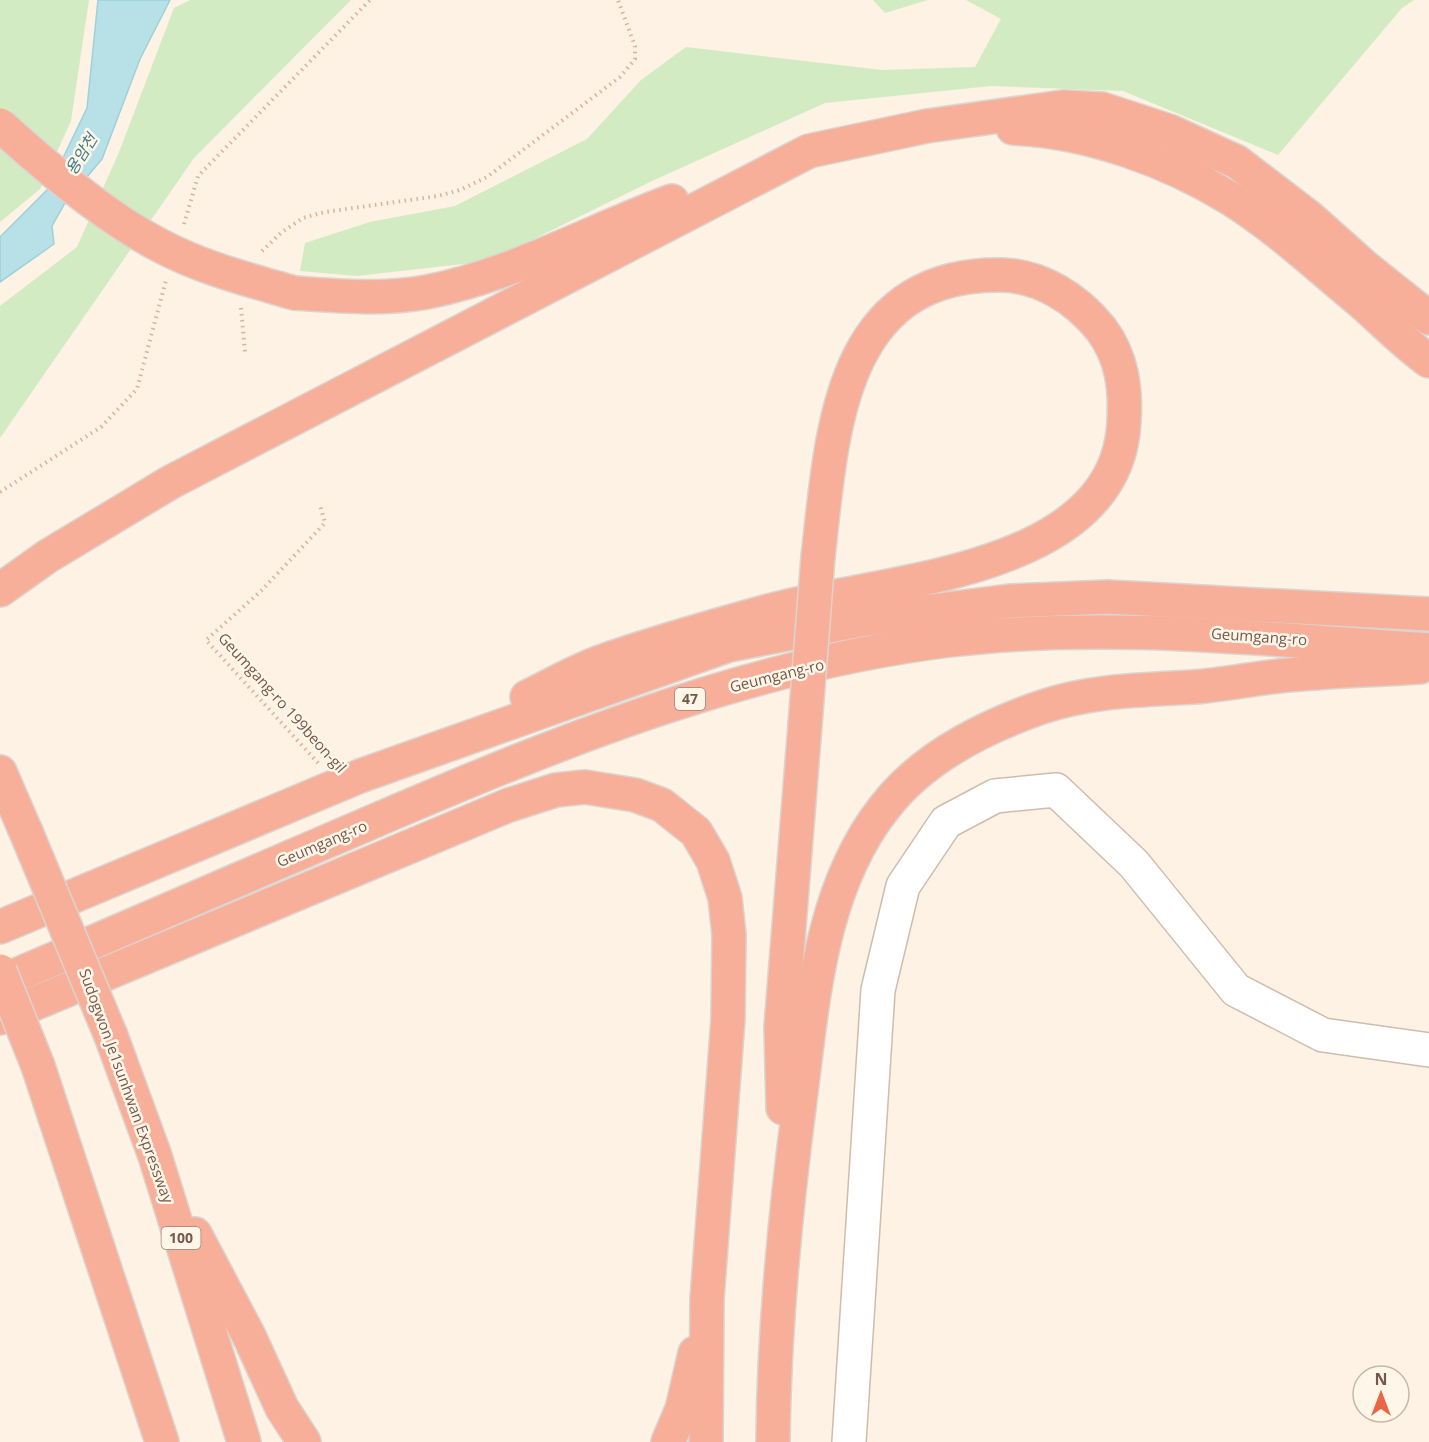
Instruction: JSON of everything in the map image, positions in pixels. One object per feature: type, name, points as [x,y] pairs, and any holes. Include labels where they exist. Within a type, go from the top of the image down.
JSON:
[{"type":"highway","points":[[0,125],[113,217],[161,246],[224,272],[294,293],[361,298],[437,289],[509,269],[608,225],[809,151],[927,126],[1063,107],[1102,109],[1169,132],[1237,162],[1309,217],[1365,267],[1429,318]]},
{"type":"highway","points":[[927,126],[1052,130],[1166,165],[1232,200],[1304,254],[1429,361]]},
{"type":"highway","points":[[0,590],[74,540],[171,482],[809,151]]},
{"type":"highway","points":[[350,781],[607,659],[779,608],[991,561],[1054,531],[1103,488],[1117,459],[1124,433],[1124,384],[1119,363],[1101,329],[1061,293],[1028,279],[1005,275],[977,276],[938,285],[905,302],[879,324],[858,357],[842,395],[830,448],[818,557],[805,725],[781,1027],[786,1209]]},
{"type":"highway","name":"47","points":[[0,927],[350,781],[729,645],[860,620],[1010,602],[1108,597],[1429,614]]},
{"type":"highway","name":"Geumgang-ro","points":[[0,982],[524,757],[616,722],[700,696],[845,658],[948,640],[1027,633],[1203,634],[1429,650]]},
{"type":"highway","points":[[773,1442],[774,1346],[786,1209],[815,985],[837,896],[862,841],[884,807],[932,762],[982,732],[1044,706],[1135,689],[1196,687],[1281,675],[1429,667]]},
{"type":"highway","points":[[1281,675],[1429,686]]},
{"type":"highway","name":"Sudogwon Je1sunhwan Expressway","points":[[0,772],[111,1036],[155,1156],[244,1442]]},
{"type":"highway","points":[[0,1018],[509,805],[556,790],[585,787],[635,795],[662,805],[696,832],[713,861],[725,898],[729,935],[726,1071],[707,1299],[706,1442]]},
{"type":"highway","points":[[0,971],[38,1066],[162,1442]]},
{"type":"highway","points":[[155,1156],[249,1336],[282,1408],[304,1442]]},
{"type":"highway","points":[[668,1442],[682,1409],[707,1299]]},
{"type":"highway","points":[[753,1442],[774,1346]]},
{"type":"street","points":[[849,1442],[878,990],[903,886],[946,822],[995,796],[1056,790],[1134,864],[1236,990],[1323,1035],[1429,1050]]},
{"type":"path","points":[[256,258],[282,232],[303,218],[325,212],[438,196],[460,190],[487,177],[620,77],[635,59],[635,46],[618,0]]},
{"type":"path","points":[[244,297],[241,307],[245,352]]},
{"type":"path","name":"Geumgang-ro 199beon-gil","points":[[320,505],[325,523],[260,592],[206,640],[350,781]]},
{"type":"green space","points":[[0,0],[89,0],[71,121],[40,189],[0,222]]},
{"type":"green space","points":[[190,0],[351,0],[194,158],[0,438],[0,306],[77,247],[119,152],[174,8]]},
{"type":"green space","points":[[873,0],[928,0],[885,13]]},
{"type":"green space","points":[[966,0],[1414,0],[1402,8],[1278,155],[1123,91],[991,86],[825,103],[652,181],[489,261],[357,276],[300,271],[305,243],[370,222],[455,206],[587,139],[641,80],[686,47],[882,70],[975,67],[1001,19]]},
{"type":"water","name":"용암천","points":[[98,0],[170,0],[140,59],[102,159],[65,203],[52,226],[54,244],[0,282],[0,237],[48,189],[87,108]]}]
